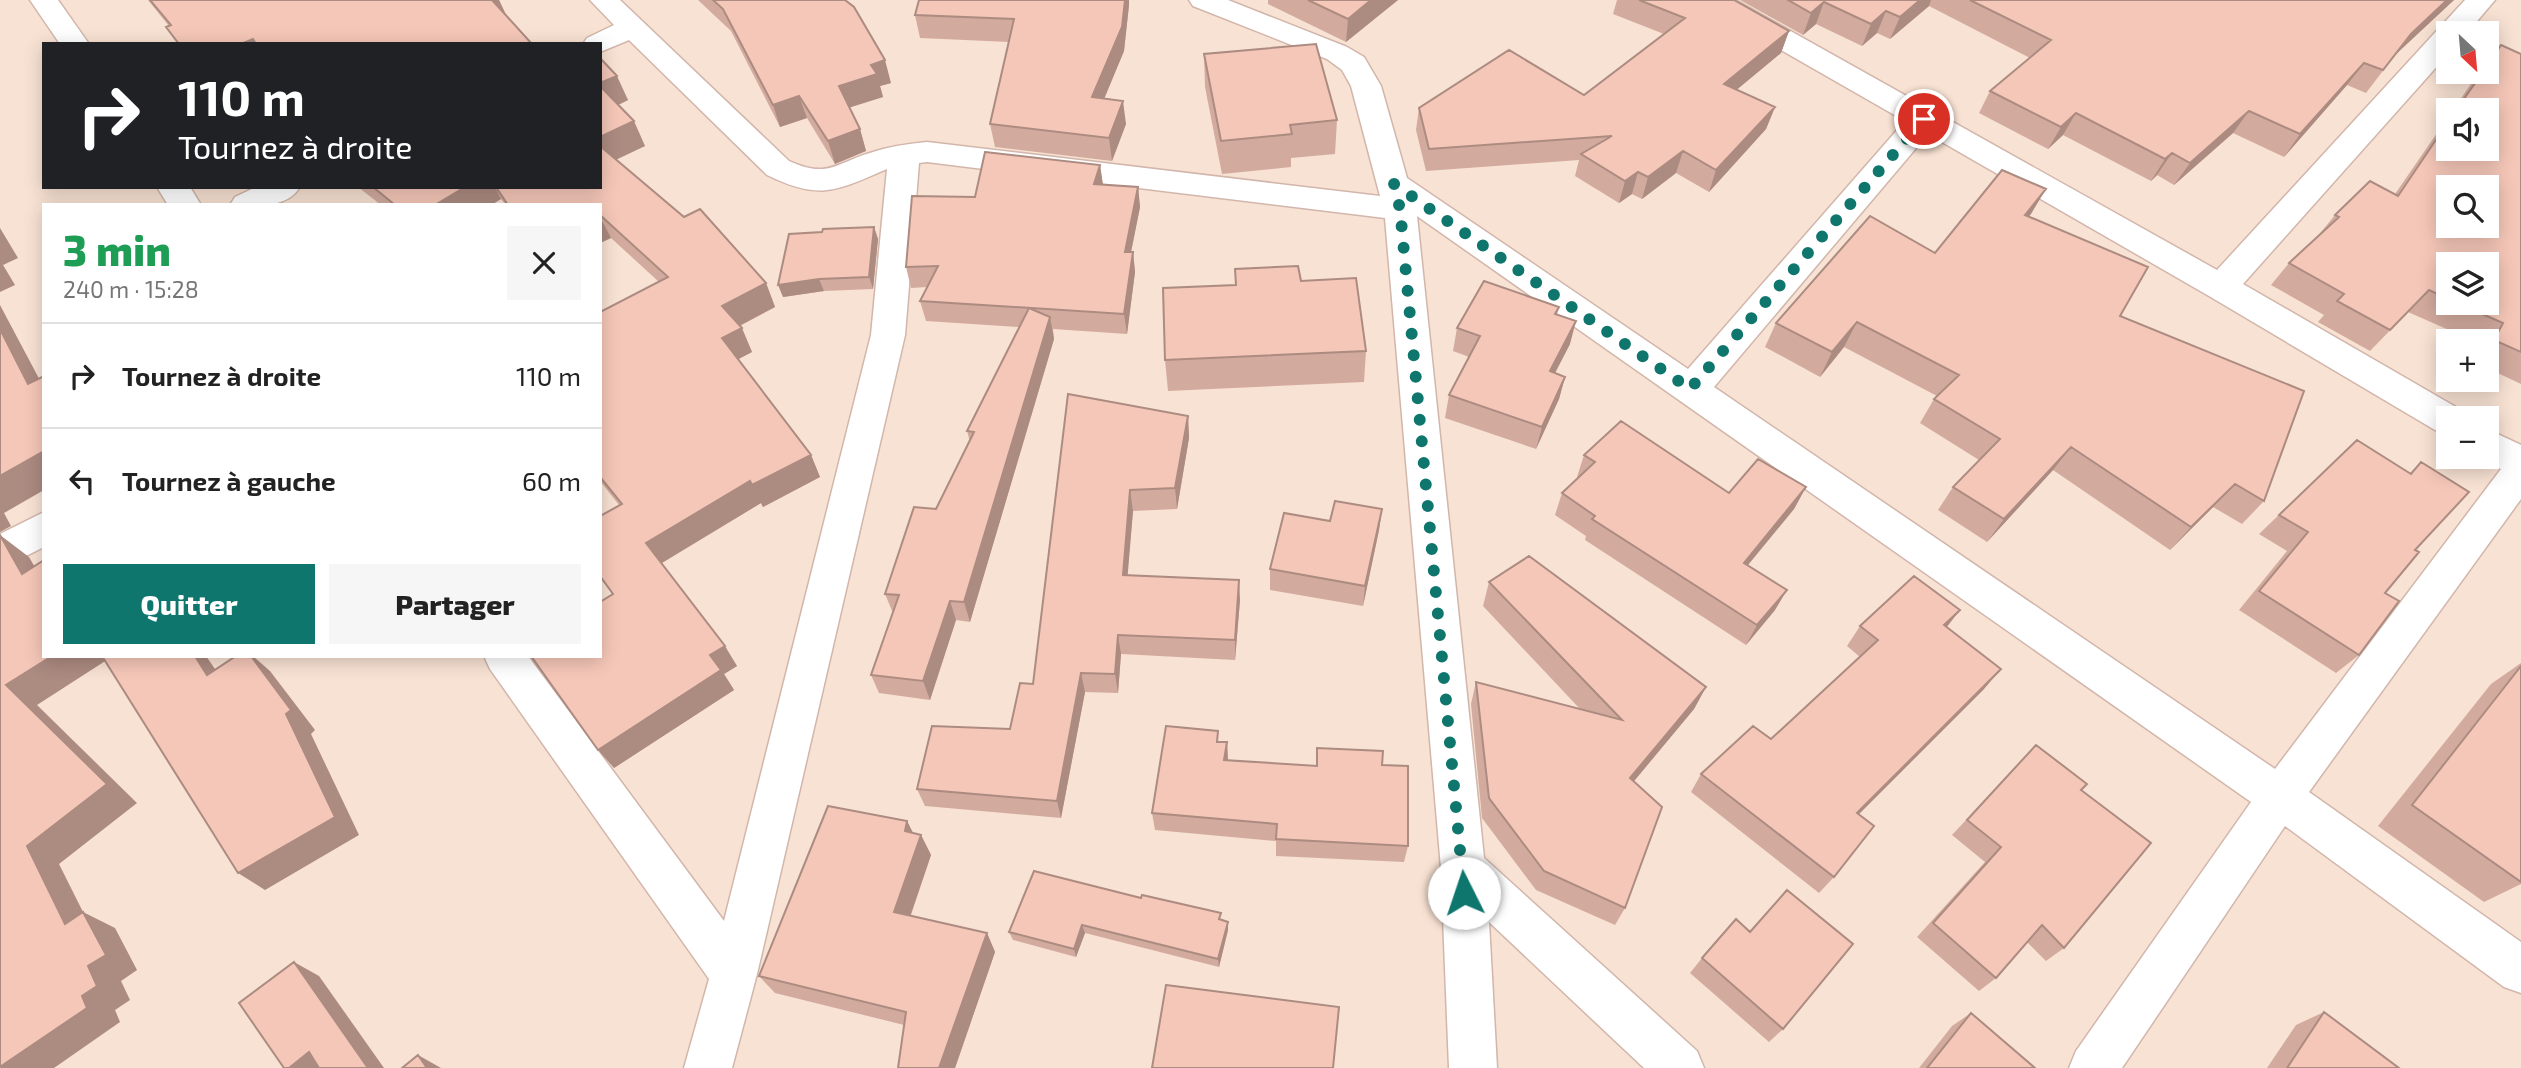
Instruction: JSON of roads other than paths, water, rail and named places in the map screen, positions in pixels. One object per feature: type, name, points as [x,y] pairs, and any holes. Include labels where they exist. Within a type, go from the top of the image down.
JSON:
[{"type":"street","points":[[44,0],[74,42]]},
{"type":"street","points":[[604,0],[778,168],[795,177],[821,182],[840,180],[878,161],[904,154],[927,152],[1397,197],[1690,389],[2280,797],[2521,970]]},
{"type":"street","points":[[1203,0],[1337,53],[1354,64],[1366,86],[1397,197],[1463,868],[1473,1068]]},
{"type":"street","points":[[1714,0],[2221,287],[2436,413]]},
{"type":"street","points":[[2462,21],[2481,0]]},
{"type":"street","points":[[601,42],[634,27]]},
{"type":"street","points":[[2221,287],[2436,49]]},
{"type":"street","points":[[1690,389],[1924,119]]},
{"type":"street","points":[[708,1068],[734,974],[888,335],[904,154]]},
{"type":"street","points":[[250,203],[280,189]]},
{"type":"street","points":[[2499,450],[2521,463]]},
{"type":"street","points":[[2093,1068],[2280,797],[2521,470]]},
{"type":"street","points":[[0,553],[42,529]]},
{"type":"street","points":[[505,658],[734,974]]},
{"type":"street","points":[[1463,868],[1680,1068]]}]
